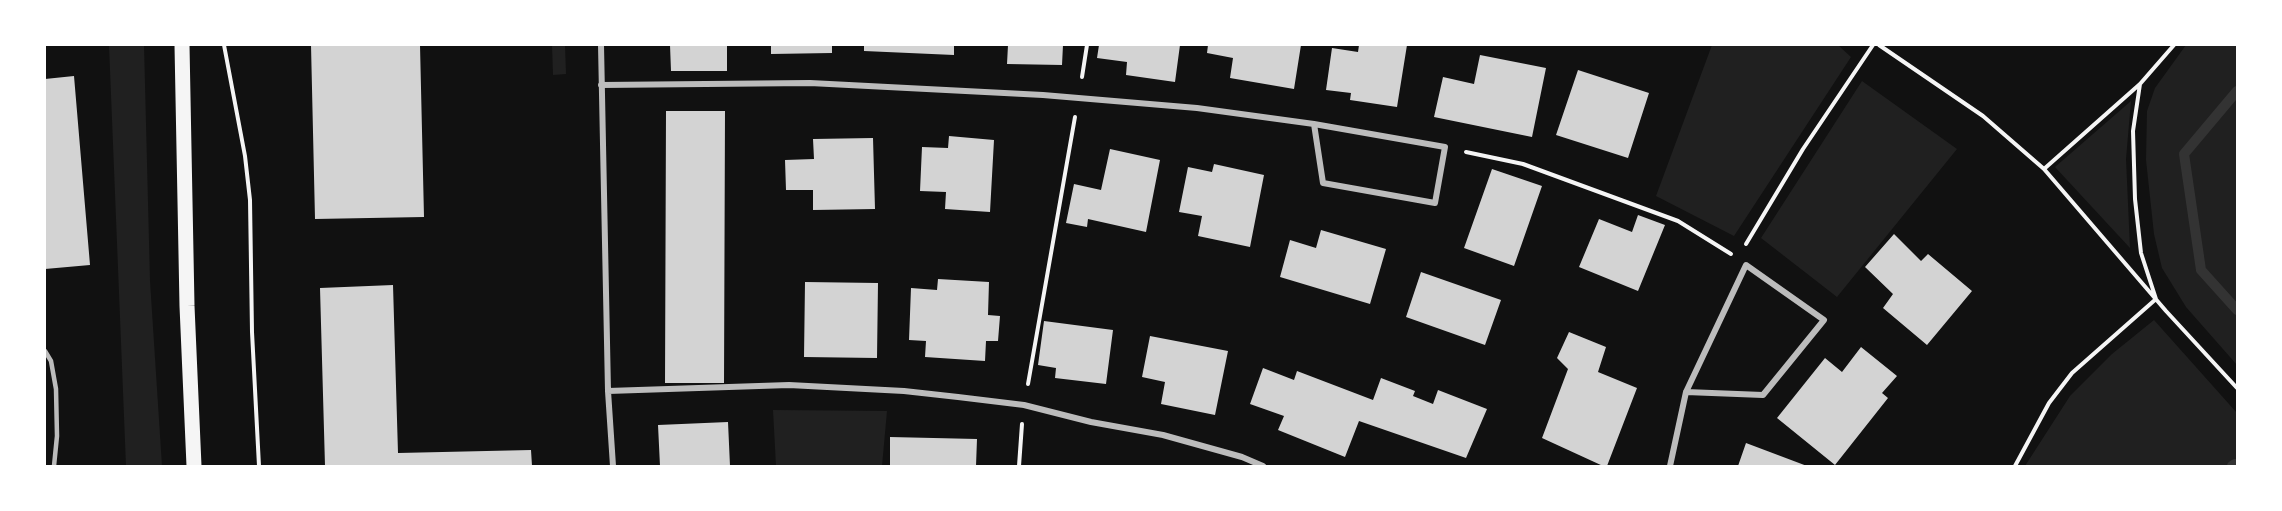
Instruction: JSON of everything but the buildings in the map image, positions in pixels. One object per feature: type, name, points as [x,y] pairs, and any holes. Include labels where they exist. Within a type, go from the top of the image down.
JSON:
[{"type":"main road","points":[[182,45],[187,306],[194,466]]},
{"type":"street","points":[[601,45],[608,391],[613,466]]},
{"type":"street","points":[[602,85],[810,83],[1078,98],[1197,108],[1314,124],[1445,147],[1435,203],[1323,183],[1314,124]]},
{"type":"street","points":[[1670,466],[1686,392],[1746,265],[1824,320],[1763,395],[1686,392]]},
{"type":"street","points":[[608,391],[789,385],[904,391],[1024,405],[1091,422],[1164,435],[1259,465]]},
{"type":"lane","points":[[45,351],[51,361],[56,389],[57,436],[54,466]]},
{"type":"path","points":[[224,45],[245,156],[250,200],[252,332],[259,466]]},
{"type":"path","points":[[1019,466],[1024,405],[1087,45]]},
{"type":"path","points":[[1738,258],[1803,149],[1873,45]]},
{"type":"path","points":[[1879,45],[1983,116],[2044,169],[2156,299],[2237,388]]},
{"type":"path","points":[[2044,169],[2140,84],[2175,45]]},
{"type":"path","points":[[2140,84],[2133,131],[2135,199],[2141,253],[2156,299]]},
{"type":"path","points":[[1445,147],[1523,164],[1678,221],[1746,265]]},
{"type":"path","points":[[2015,466],[2049,403],[2072,373],[2156,299]]},
{"type":"shaded area","points":[[109,45],[144,45],[150,281],[162,466],[126,466]]},
{"type":"shaded area","points":[[552,45],[565,45],[566,74],[553,75]]},
{"type":"shaded area","points":[[1712,45],[1838,45],[1851,57],[1734,236],[1656,196]]},
{"type":"shaded area","points":[[2186,45],[2237,45],[2237,365],[2186,307],[2162,268],[2154,234],[2146,160],[2147,111],[2155,88]]},
{"type":"shaded area","points":[[1862,81],[1957,149],[1837,297],[1761,238]]},
{"type":"shaded area","points":[[2131,101],[2126,159],[2130,248],[2055,167]]},
{"type":"shaded area","points":[[2154,320],[2237,413],[2237,466],[2025,466],[2070,396],[2112,354]]},
{"type":"shaded area","points":[[773,410],[887,411],[882,466],[776,466]]},
{"type":"waterway","points":[[2237,91],[2184,154],[2201,270],[2237,310]]}]
